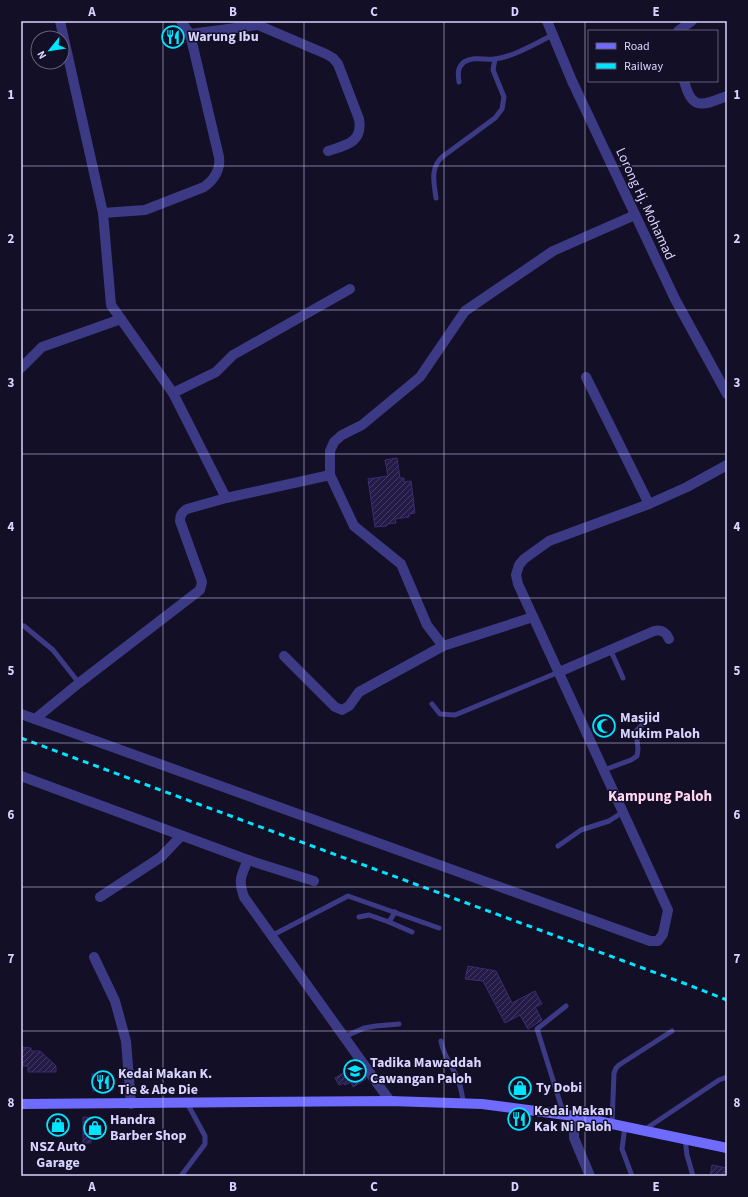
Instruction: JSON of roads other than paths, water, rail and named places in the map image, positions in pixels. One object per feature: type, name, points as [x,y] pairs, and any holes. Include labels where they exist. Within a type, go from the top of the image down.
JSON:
[{"type":"main road","points":[[21,1104],[390,1101],[482,1104],[569,1116],[625,1126],[727,1148]]},
{"type":"street","points":[[60,21],[103,213],[111,303],[173,394],[226,498]]},
{"type":"street","points":[[103,213],[149,208],[204,187],[217,172],[219,157],[190,34],[181,21]]},
{"type":"street","name":"Lorong Hj. Mohamad","points":[[546,21],[572,81],[675,299],[727,394]]},
{"type":"street","points":[[677,27],[692,21]]},
{"type":"street","points":[[190,34],[258,23],[333,58],[338,64],[360,125],[356,138],[347,146],[328,150]]},
{"type":"street","points":[[684,82],[691,98],[698,104],[703,104],[727,96]]},
{"type":"street","points":[[443,646],[427,625],[401,564],[354,526],[330,475],[329,455],[331,446],[342,436],[362,425],[420,377],[465,311],[553,251],[635,215]]},
{"type":"street","points":[[173,394],[216,372],[233,355],[350,289]]},
{"type":"street","points":[[21,368],[42,347],[121,319]]},
{"type":"street","points":[[586,377],[649,504]]},
{"type":"street","points":[[21,714],[654,942],[662,938],[668,910],[533,617],[516,578],[516,571],[522,562],[549,542],[649,504],[687,487],[727,465]]},
{"type":"street","points":[[35,719],[79,683],[200,590],[202,582],[180,521],[183,511],[226,498],[330,475]]},
{"type":"street","points":[[284,656],[335,707],[342,710],[349,706],[360,692],[443,646],[533,617]]},
{"type":"street","points":[[558,672],[658,630],[666,633],[669,639]]},
{"type":"street","points":[[21,776],[181,836],[248,860],[314,881]]},
{"type":"street","points":[[100,896],[161,857],[181,836]]},
{"type":"street","points":[[248,860],[242,875],[240,886],[244,897],[390,1101]]},
{"type":"street","points":[[94,957],[115,1001],[126,1041],[131,1104]]},
{"type":"street","points":[[569,1116],[574,1138],[590,1176]]},
{"type":"lane","points":[[459,82],[459,68],[465,62],[473,58],[495,59],[507,56],[552,35]]},
{"type":"lane","points":[[436,198],[434,172],[436,164],[442,157],[495,118],[502,109],[504,97],[494,73],[493,67],[495,59]]},
{"type":"lane","points":[[24,626],[53,650],[79,683]]},
{"type":"lane","points":[[610,649],[623,678]]},
{"type":"lane","points":[[432,704],[440,714],[455,715],[558,672]]},
{"type":"lane","points":[[604,770],[631,760],[637,756],[637,728],[645,722]]},
{"type":"lane","points":[[558,846],[581,830],[609,821],[623,812]]},
{"type":"lane","points":[[271,936],[346,896],[352,896],[439,928]]},
{"type":"lane","points":[[389,922],[395,912]]},
{"type":"lane","points":[[359,917],[369,915],[412,932]]},
{"type":"lane","points":[[566,1006],[537,1029],[569,1116]]},
{"type":"lane","points":[[344,1037],[364,1028],[399,1024]]},
{"type":"lane","points":[[612,1124],[614,1073],[616,1068],[672,1031]]},
{"type":"lane","points":[[441,1041],[444,1052],[459,1081],[464,1104]]},
{"type":"lane","points":[[644,1130],[719,1080],[727,1077]]},
{"type":"lane","points":[[181,1176],[205,1144],[205,1136],[187,1103]]},
{"type":"lane","points":[[625,1126],[622,1149],[632,1176]]},
{"type":"lane","points":[[685,1139],[687,1156],[693,1176]]},
{"type":"railway","points":[[21,738],[727,1000]]},
{"type":"place","name":"Warung Ibu","points":[[173,37]]},
{"type":"place","name":"Masjid Mukim Paloh","points":[[604,726]]},
{"type":"place","name":"Tadika Mawaddah Cawangan Paloh","points":[[355,1071]]},
{"type":"place","name":"Kedai Makan K. Tie & Abe Die","points":[[103,1082]]},
{"type":"place","name":"Ty Dobi","points":[[520,1088]]},
{"type":"place","name":"Kedai Makan Kak Ni Paloh","points":[[519,1119]]},
{"type":"place","name":"NSZ Auto Garage","points":[[58,1125]]},
{"type":"place","name":"Handra Barber Shop","points":[[95,1128]]},
{"type":"district","name":"Kampung Paloh","points":[[660,796]]}]
